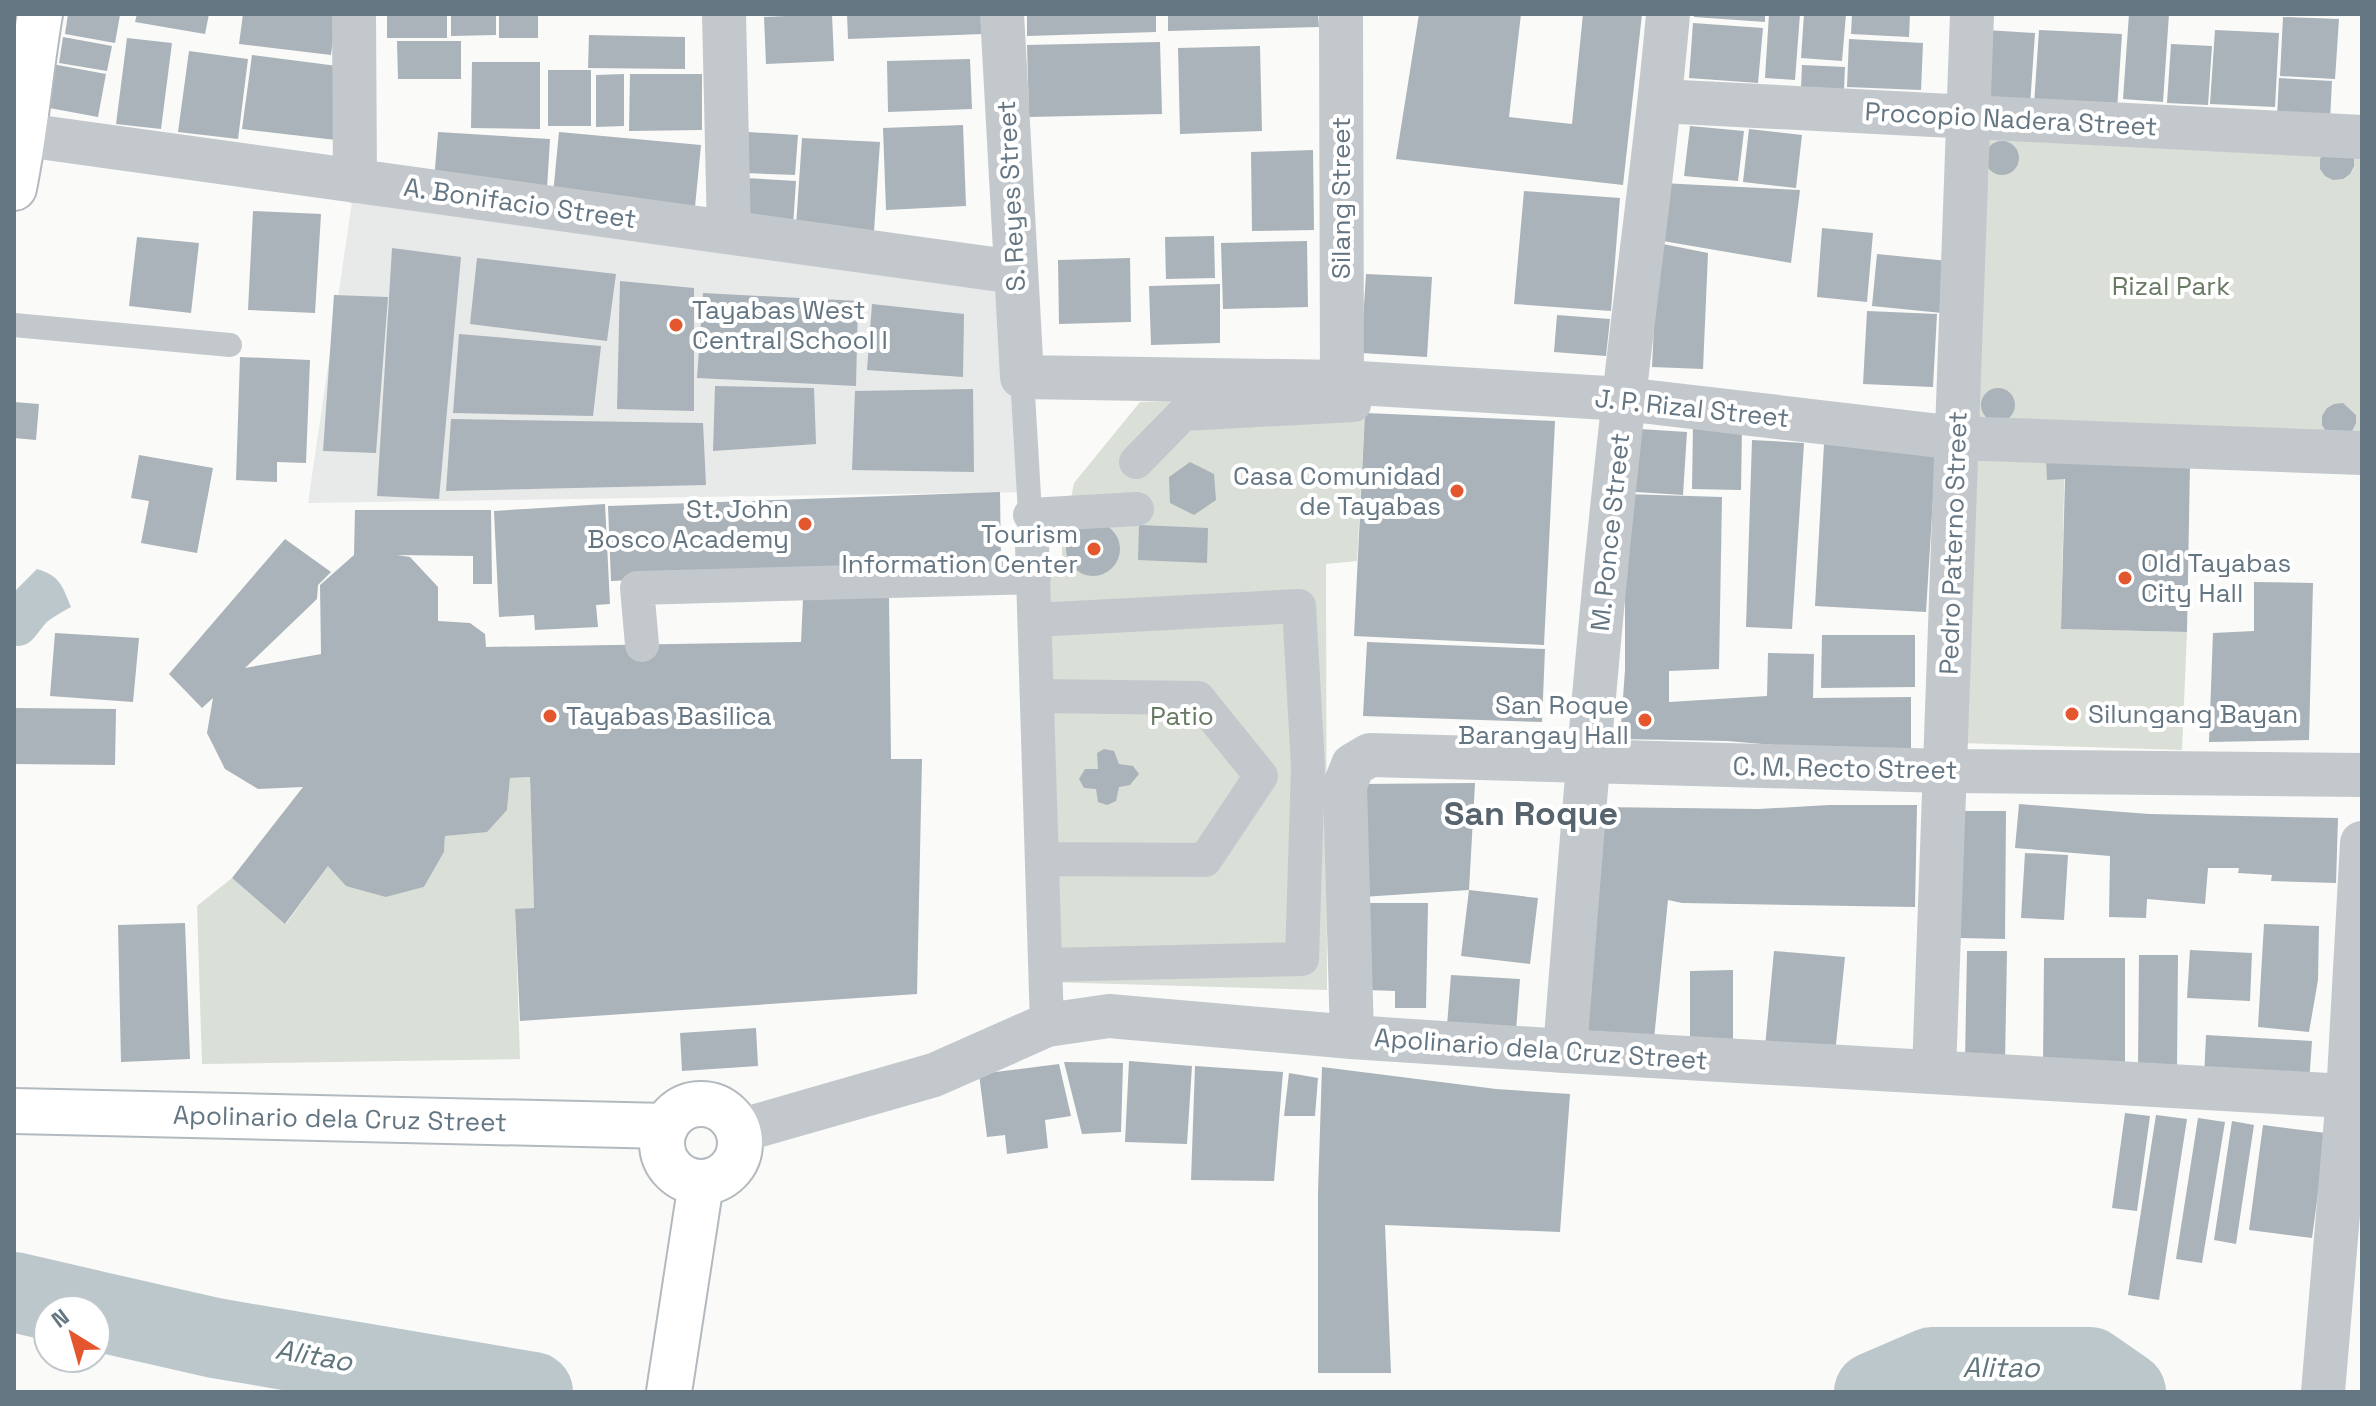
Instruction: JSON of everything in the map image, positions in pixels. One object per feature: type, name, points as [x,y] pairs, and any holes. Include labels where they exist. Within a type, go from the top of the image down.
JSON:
[{"type":"main road","points":[[14,188],[25,135],[40,14]]},
{"type":"main road","points":[[695,1104],[714,1105],[729,1115],[739,1131],[741,1149],[734,1167],[719,1179],[701,1183],[681,1178],[667,1164],[662,1145],[666,1126],[678,1111],[695,1104]]},
{"type":"main road","name":"Apolinario dela Cruz Street","points":[[14,1111],[666,1126]]},
{"type":"main road","points":[[669,1392],[701,1183]]},
{"type":"street","points":[[354,14],[355,181]]},
{"type":"street","points":[[724,14],[729,232]]},
{"type":"street","name":"S. Reyes Street","points":[[1002,14],[1022,377]]},
{"type":"street","name":"Silang Street","points":[[1341,14],[1348,394]]},
{"type":"street","name":"M. Ponce Street","points":[[1565,1051],[1587,761],[1668,14]]},
{"type":"street","name":"Pedro Paterno Street","points":[[1934,1072],[1972,14]]},
{"type":"street","name":"Procopio Nadera Street","points":[[1660,101],[2362,137]]},
{"type":"street","name":"A. Bonifacio Street","points":[[25,135],[1015,272]]},
{"type":"street","name":"J. P. Rizal Street","points":[[1022,377],[1348,394],[1624,399],[1957,438],[2362,453]]},
{"type":"street","points":[[1136,462],[1183,414],[1348,394]]},
{"type":"street","points":[[642,645],[637,588],[1032,545],[1137,509]]},
{"type":"street","points":[[1032,545],[1047,1025]]},
{"type":"street","points":[[1035,620],[1299,606],[1335,772],[1352,1037]]},
{"type":"street","points":[[1037,696],[1198,698],[1261,776]]},
{"type":"street","name":"C. M. Recto Street","points":[[1335,772],[1370,755],[1945,771],[2362,775]]},
{"type":"street","points":[[1261,776],[1335,772]]},
{"type":"street","points":[[1046,965],[1302,959],[1335,772]]},
{"type":"street","points":[[1043,859],[1205,860],[1261,776]]},
{"type":"street","points":[[2323,1392],[2355,1096],[2362,843]]},
{"type":"street","name":"Apolinario dela Cruz Street","points":[[739,1131],[934,1075],[1047,1025],[1109,1016],[1565,1051],[2355,1096]]},
{"type":"lane","points":[[14,325],[230,345]]},
{"type":"lane","points":[[1022,377],[1032,545]]},
{"type":"shaded area","name":"Tayabas West Central School I","points":[[355,181],[1015,272],[1029,492],[308,503]]},
{"type":"shaded area","points":[[37,569],[59,582],[71,607],[48,621],[26,644],[14,646],[14,592]]},
{"type":"green space","name":"Rizal Park","points":[[1968,117],[2362,137],[2362,453],[2065,442],[2061,629],[2187,632],[2182,750],[1959,743]]},
{"type":"green space","name":"Patio","points":[[1366,394],[1357,561],[1326,564],[1327,990],[1046,982],[1034,577],[1062,576],[1062,544],[1074,483],[1140,402]]},
{"type":"green space","points":[[530,777],[534,908],[515,910],[520,1059],[202,1064],[197,906],[232,878],[286,924],[328,866],[386,897],[424,887],[444,852],[445,836],[487,831],[507,810],[510,778]]},
{"type":"building","points":[[68,14],[120,15],[115,43],[65,34]]},
{"type":"building","points":[[137,14],[209,14],[205,34],[135,22]]},
{"type":"building","points":[[243,14],[336,14],[331,55],[239,44]]},
{"type":"building","points":[[387,14],[447,14],[447,38],[387,38]]},
{"type":"building","points":[[451,14],[496,14],[496,35],[451,36]]},
{"type":"building","points":[[499,14],[538,14],[538,38],[499,38]]},
{"type":"building","points":[[832,14],[834,61],[766,64],[764,17]]},
{"type":"building","points":[[847,14],[983,14],[983,34],[848,39]]},
{"type":"building","points":[[1027,14],[1156,14],[1156,32],[1027,36]]},
{"type":"building","points":[[1168,14],[1318,14],[1319,27],[1168,31]]},
{"type":"building","points":[[1419,14],[1521,14],[1509,117],[1572,124],[1583,14],[1642,14],[1623,185],[1396,159]]},
{"type":"building","points":[[1694,14],[1765,14],[1765,22],[1694,17]]},
{"type":"building","points":[[1769,14],[1800,14],[1795,80],[1765,78]]},
{"type":"building","points":[[1804,14],[1846,14],[1842,61],[1801,58]]},
{"type":"building","points":[[1852,14],[1910,14],[1909,37],[1851,34]]},
{"type":"building","points":[[2129,14],[2169,14],[2163,102],[2123,99]]},
{"type":"building","points":[[2283,17],[2339,19],[2335,79],[2280,76]]},
{"type":"building","points":[[1693,23],[1763,28],[1758,83],[1689,78]]},
{"type":"building","points":[[1986,30],[2035,33],[2030,106],[1982,103]]},
{"type":"building","points":[[2039,30],[2122,34],[2117,110],[2034,105]]},
{"type":"building","points":[[2215,30],[2279,33],[2275,107],[2210,104]]},
{"type":"building","points":[[589,35],[685,37],[685,69],[588,68]]},
{"type":"building","points":[[63,37],[112,46],[107,71],[59,63]]},
{"type":"building","points":[[127,38],[172,43],[161,129],[116,124]]},
{"type":"building","points":[[1849,39],[1923,43],[1921,90],[1847,87]]},
{"type":"building","points":[[397,41],[461,41],[461,79],[398,79]]},
{"type":"building","points":[[1160,42],[1162,114],[1029,117],[1027,45]]},
{"type":"building","points":[[2171,44],[2212,46],[2208,105],[2167,103]]},
{"type":"building","points":[[1260,46],[1262,131],[1180,134],[1178,48]]},
{"type":"building","points":[[189,51],[248,59],[238,139],[178,132]]},
{"type":"building","points":[[252,55],[345,67],[336,140],[242,129]]},
{"type":"building","points":[[970,59],[972,109],[888,112],[887,61]]},
{"type":"building","points":[[472,62],[540,62],[540,129],[471,128]]},
{"type":"building","points":[[52,64],[106,74],[98,117],[44,107]]},
{"type":"building","points":[[1802,65],[1845,67],[1844,90],[1801,88]]},
{"type":"building","points":[[548,70],[591,70],[591,126],[548,126]]},
{"type":"building","points":[[624,74],[624,126],[596,127],[596,75]]},
{"type":"building","points":[[630,74],[702,74],[702,130],[629,131]]},
{"type":"building","points":[[2279,78],[2332,81],[2330,120],[2277,117]]},
{"type":"building","points":[[963,125],[966,206],[886,210],[883,128]]},
{"type":"building","points":[[1690,126],[1744,131],[1738,181],[1684,176]]},
{"type":"building","points":[[1749,129],[1802,135],[1796,188],[1743,182]]},
{"type":"building","points":[[438,132],[550,139],[547,189],[434,181]]},
{"type":"building","points":[[559,132],[701,145],[695,207],[553,194]]},
{"type":"building","points":[[748,132],[798,135],[795,175],[745,173]]},
{"type":"building","points":[[802,138],[880,142],[874,231],[796,226]]},
{"type":"building","points":[[2002,141],[2014,146],[2019,158],[2014,170],[2002,175],[1990,170],[1985,158],[1990,146]]},
{"type":"building","points":[[1313,150],[1314,230],[1252,231],[1251,152]]},
{"type":"building","points":[[2325,151],[2354,157],[2350,174],[2333,180],[2325,176],[2320,169],[2320,159]]},
{"type":"building","points":[[746,178],[796,181],[793,226],[743,223]]},
{"type":"building","points":[[1661,183],[1800,190],[1791,263],[1657,240]]},
{"type":"building","points":[[1524,191],[1620,198],[1611,311],[1514,304]]},
{"type":"building","points":[[253,211],[321,214],[315,313],[248,310]]},
{"type":"building","points":[[1822,228],[1873,233],[1867,302],[1817,297]]},
{"type":"building","points":[[1214,236],[1215,278],[1166,279],[1165,237]]},
{"type":"building","points":[[137,237],[199,243],[191,313],[129,306]]},
{"type":"building","points":[[1307,241],[1308,307],[1223,309],[1221,243]]},
{"type":"building","points":[[1658,243],[1708,253],[1703,369],[1652,367]]},
{"type":"building","points":[[392,248],[461,257],[439,499],[377,496]]},
{"type":"building","points":[[1877,254],[1948,261],[1942,313],[1872,306]]},
{"type":"building","points":[[477,258],[616,274],[607,341],[470,324]]},
{"type":"building","points":[[1130,258],[1131,322],[1059,324],[1058,260]]},
{"type":"building","points":[[1366,274],[1432,277],[1427,357],[1361,353]]},
{"type":"building","points":[[620,281],[694,288],[694,411],[617,409]]},
{"type":"building","points":[[1220,284],[1220,343],[1151,345],[1149,286]]},
{"type":"building","points":[[703,293],[858,301],[856,386],[697,378]]},
{"type":"building","points":[[334,295],[388,297],[376,453],[323,451]]},
{"type":"building","points":[[872,304],[964,314],[963,377],[867,370]]},
{"type":"building","points":[[1867,311],[1937,314],[1933,387],[1863,384]]},
{"type":"building","points":[[1557,315],[1610,319],[1606,356],[1554,352]]},
{"type":"building","points":[[459,334],[601,346],[593,416],[453,413]]},
{"type":"building","points":[[240,357],[310,360],[306,463],[277,462],[277,482],[236,480]]},
{"type":"building","points":[[715,386],[814,388],[816,444],[713,451]]},
{"type":"building","points":[[1998,388],[2010,393],[2015,405],[2010,417],[1998,422],[1986,417],[1981,405],[1986,393]]},
{"type":"building","points":[[973,389],[974,472],[852,470],[855,391]]},
{"type":"building","points":[[14,402],[39,404],[36,440],[14,438]]},
{"type":"building","points":[[2343,403],[2356,415],[2352,431],[2327,433],[2322,425],[2322,416],[2327,408]]},
{"type":"building","name":"Casa Comunidad de Tayabas","points":[[1365,413],[1555,421],[1544,645],[1354,636]]},
{"type":"building","points":[[451,419],[703,423],[706,485],[446,491]]},
{"type":"building","points":[[1693,425],[1742,428],[1741,490],[1692,489]]},
{"type":"building","points":[[1624,428],[1687,432],[1683,495],[1620,491]]},
{"type":"building","points":[[1752,440],[1804,443],[1792,629],[1746,627]]},
{"type":"building","points":[[1824,444],[1936,450],[1926,612],[1815,606]]},
{"type":"building","points":[[139,455],[213,468],[197,553],[141,543],[149,501],[131,498]]},
{"type":"building","name":"Old Tayabas City Hall","points":[[2046,458],[2190,464],[2187,632],[2061,629],[2065,479],[2047,480]]},
{"type":"building","points":[[1190,462],[1214,474],[1216,500],[1194,515],[1170,503],[1169,477]]},
{"type":"building","name":"St. John Bosco Academy","points":[[1000,492],[1001,564],[611,581],[608,506]]},
{"type":"building","points":[[1625,494],[1722,497],[1719,669],[1669,671],[1669,702],[1767,696],[1768,653],[1814,654],[1813,698],[1911,697],[1911,750],[1620,739],[1625,670]]},
{"type":"building","points":[[605,504],[610,604],[596,605],[598,627],[535,630],[534,615],[499,617],[494,511]]},
{"type":"building","points":[[355,510],[491,510],[492,584],[473,584],[473,556],[397,555],[410,557],[438,587],[438,621],[470,623],[485,634],[486,647],[801,642],[803,599],[879,588],[889,598],[891,759],[922,759],[917,994],[520,1021],[515,909],[534,908],[530,777],[510,778],[507,810],[487,832],[445,836],[444,852],[424,887],[386,897],[346,886],[328,866],[285,924],[232,878],[303,787],[258,789],[225,769],[207,733],[213,698],[202,708],[169,674],[285,539],[331,572],[318,585],[317,599],[245,668],[321,654],[320,585],[354,555]]},
{"type":"building","name":"Tourism Information Center","points":[[1093,522],[1112,530],[1120,549],[1112,568],[1093,576],[1074,568],[1066,549],[1074,530]]},
{"type":"building","points":[[1139,525],[1208,528],[1207,563],[1138,560]]},
{"type":"building","points":[[2254,582],[2313,583],[2309,740],[2209,742],[2213,633],[2254,631]]},
{"type":"building","points":[[55,633],[139,638],[133,702],[50,696]]},
{"type":"building","points":[[1822,635],[1915,635],[1915,687],[1821,688]]},
{"type":"building","points":[[1367,642],[1545,649],[1542,722],[1363,716]]},
{"type":"building","points":[[14,708],[116,709],[115,765],[14,764]]},
{"type":"building","points":[[1104,749],[1114,751],[1119,764],[1133,766],[1139,774],[1130,785],[1119,787],[1116,801],[1107,805],[1098,802],[1096,789],[1084,788],[1079,779],[1085,769],[1098,769],[1097,753]]},
{"type":"building","points":[[1475,783],[1469,890],[1362,897],[1362,784]]},
{"type":"building","points":[[2019,804],[2149,814],[2338,818],[2336,883],[2271,881],[2272,875],[2238,873],[2239,868],[2208,868],[2205,904],[2147,899],[2146,918],[2109,917],[2110,856],[2015,848]]},
{"type":"building","points":[[1917,805],[1915,907],[1682,903],[1668,900],[1653,1049],[1580,1042],[1596,807],[1759,809]]},
{"type":"building","points":[[1962,811],[2006,811],[2005,939],[1960,938]]},
{"type":"building","points":[[2025,853],[2068,855],[2064,920],[2021,918]]},
{"type":"building","points":[[1469,890],[1538,898],[1530,964],[1461,956]]},
{"type":"building","points":[[1370,903],[1428,903],[1426,1008],[1395,1008],[1395,991],[1368,990]]},
{"type":"building","points":[[185,923],[190,1059],[121,1062],[118,925]]},
{"type":"building","points":[[2264,924],[2319,926],[2318,980],[2309,1032],[2258,1027]]},
{"type":"building","points":[[2190,950],[2252,953],[2250,1001],[2187,998]]},
{"type":"building","points":[[1774,951],[1845,957],[1835,1054],[1765,1047]]},
{"type":"building","points":[[1967,951],[2007,951],[2005,1063],[1965,1062]]},
{"type":"building","points":[[2139,955],[2178,955],[2177,1071],[2138,1071]]},
{"type":"building","points":[[2044,958],[2125,958],[2125,1066],[2043,1066]]},
{"type":"building","points":[[1733,970],[1733,1040],[1690,1041],[1690,971]]},
{"type":"building","points":[[1451,975],[1520,979],[1516,1031],[1447,1026]]},
{"type":"building","points":[[756,1028],[758,1066],[682,1071],[680,1033]]},
{"type":"building","points":[[2206,1035],[2312,1041],[2309,1083],[2204,1078]]},
{"type":"building","points":[[1129,1061],[1192,1066],[1187,1144],[1125,1142]]},
{"type":"building","points":[[1064,1062],[1123,1063],[1121,1132],[1082,1134]]},
{"type":"building","points":[[1059,1064],[1071,1116],[1045,1120],[1048,1148],[1007,1154],[1005,1135],[987,1137],[979,1074]]},
{"type":"building","points":[[1195,1066],[1283,1072],[1274,1181],[1191,1180]]},
{"type":"building","points":[[1322,1067],[1496,1089],[1570,1094],[1560,1232],[1385,1225],[1391,1373],[1318,1373]]},
{"type":"building","points":[[1289,1073],[1318,1078],[1315,1116],[1284,1116]]},
{"type":"building","points":[[2125,1113],[2150,1116],[2137,1211],[2112,1208]]},
{"type":"building","points":[[2156,1115],[2187,1119],[2159,1300],[2128,1295]]},
{"type":"building","points":[[2198,1118],[2225,1122],[2202,1263],[2176,1259]]},
{"type":"building","points":[[2232,1121],[2254,1125],[2236,1244],[2214,1240]]},
{"type":"building","points":[[2263,1125],[2326,1133],[2312,1238],[2249,1230]]},
{"type":"waterway","name":"Alitao","points":[[14,1292],[32,1296]]},
{"type":"waterway","name":"Alitao","points":[[112,1315],[215,1338],[533,1392]]},
{"type":"waterway","name":"Alitao","points":[[1874,1392],[1932,1367],[2090,1367],[2126,1392]]},
{"type":"place","name":"Tayabas West Central School I","points":[[676,325]]},
{"type":"place","name":"Casa Comunidad de Tayabas","points":[[1457,491]]},
{"type":"place","name":"St. John Bosco Academy","points":[[805,524]]},
{"type":"place","name":"Tourism Information Center","points":[[1094,549]]},
{"type":"place","name":"Old Tayabas City Hall","points":[[2125,578]]},
{"type":"place","name":"Silungang Bayan","points":[[2072,714]]},
{"type":"place","name":"Tayabas Basilica","points":[[550,716]]},
{"type":"place","name":"San Roque Barangay Hall","points":[[1645,720]]},
{"type":"district","name":"San Roque","points":[[1531,813]]}]
